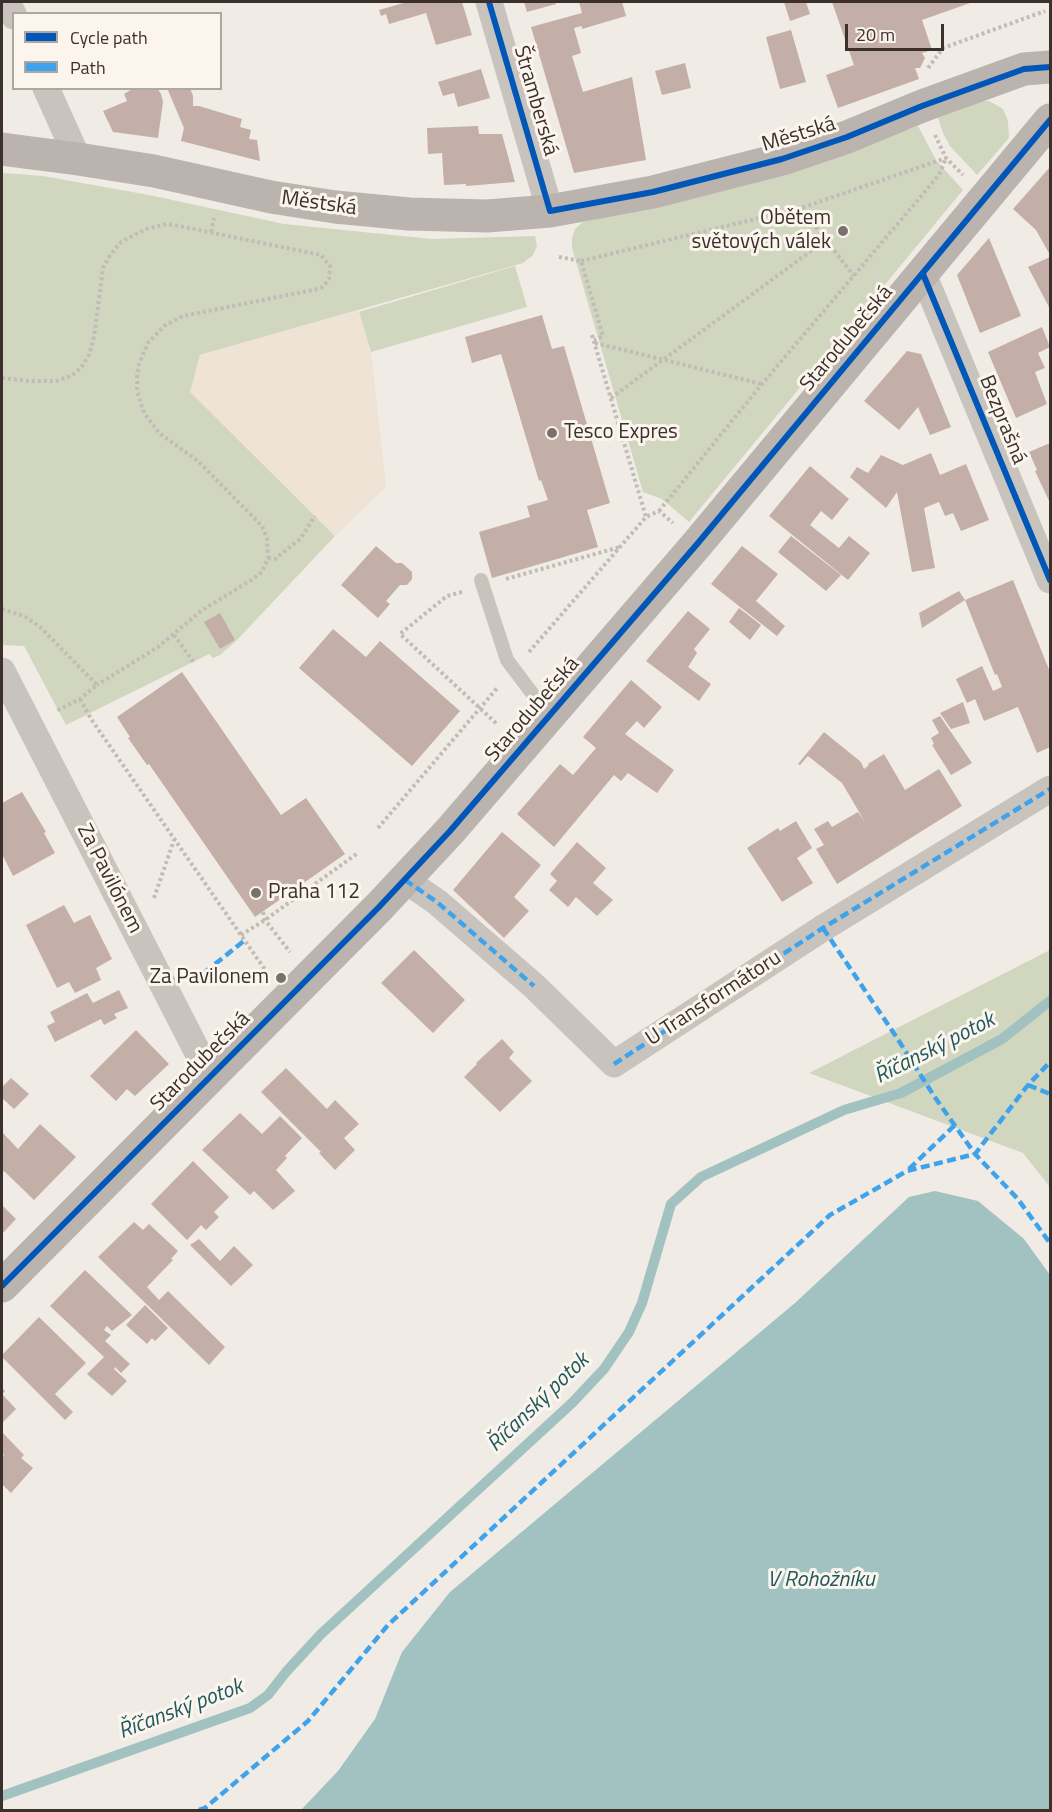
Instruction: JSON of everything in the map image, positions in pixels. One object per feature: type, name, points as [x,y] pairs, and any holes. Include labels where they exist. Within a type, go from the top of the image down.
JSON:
[{"type":"street","name":"Štramberská","points":[[489,2],[550,211]]},
{"type":"street","name":"Městská","points":[[2,149],[154,171],[271,197],[335,207],[409,214],[487,216],[550,211],[653,192],[782,159],[847,138],[922,91],[1024,69],[1050,67]]},
{"type":"street","points":[[47,90],[78,159]]},
{"type":"street","name":"Starodubečská","points":[[2,1286],[405,880],[550,717],[1050,120]]},
{"type":"street","name":"Bezprašná","points":[[923,274],[1050,580]]},
{"type":"street","name":"Za Pavilónem","points":[[5,677],[197,1051],[212,1074]]},
{"type":"street","name":"U Transformátoru","points":[[405,880],[437,902],[534,986],[614,1064],[823,928],[1050,789]]},
{"type":"lane","points":[[476,585],[507,660],[550,717]]},
{"type":"path","points":[[966,178],[946,158],[922,91],[943,48],[1045,11]]},
{"type":"path","points":[[559,257],[581,261],[801,208],[946,158]]},
{"type":"path","points":[[523,660],[646,517],[659,511],[762,384],[939,175],[946,158]]},
{"type":"path","points":[[801,208],[854,276]]},
{"type":"path","points":[[2,378],[56,381],[71,376],[81,368],[89,355],[94,337],[104,268],[110,255],[121,242],[146,229],[167,224],[179,226],[321,255],[327,260],[330,271],[329,279],[323,287],[183,316],[164,326],[144,351],[137,370],[137,391],[149,420],[159,433],[198,461],[262,526],[267,539],[268,558],[262,572],[201,611],[174,635],[128,667],[97,684],[80,699],[30,724]]},
{"type":"path","points":[[611,398],[826,240]]},
{"type":"path","points":[[581,261],[603,336],[595,342]]},
{"type":"path","points":[[592,335],[646,517]]},
{"type":"path","points":[[595,342],[662,361],[762,384]]},
{"type":"path","points":[[659,511],[675,524]]},
{"type":"path","points":[[268,558],[275,559],[301,538],[315,516]]},
{"type":"path","points":[[505,579],[620,547]]},
{"type":"path","points":[[476,585],[447,596],[400,634],[523,747]]},
{"type":"path","points":[[2,609],[24,616],[39,626],[97,684]]},
{"type":"path","points":[[174,635],[195,664]]},
{"type":"path","points":[[378,828],[503,682]]},
{"type":"path","points":[[80,699],[91,719],[272,980]]},
{"type":"path","points":[[152,902],[174,840]]},
{"type":"path","points":[[241,935],[358,853]]},
{"type":"path","points":[[263,912],[265,920],[292,955]]},
{"type":"green space","points":[[982,101],[989,101],[1003,109],[1008,121],[1009,138],[977,175],[950,146],[938,118]]},
{"type":"green space","points":[[918,126],[936,160],[963,190],[689,522],[662,499],[643,492],[572,248],[575,229],[583,222],[786,171]]},
{"type":"green space","points":[[2,173],[43,176],[149,195],[284,224],[432,239],[535,236],[537,246],[533,255],[523,263],[200,355],[191,392],[335,536],[237,640],[220,655],[213,658],[209,654],[66,725],[24,646],[2,645]]},
{"type":"green space","points":[[515,266],[527,307],[371,352],[359,312]]},
{"type":"green space","points":[[1050,950],[1050,1187],[1023,1153],[809,1073]]},
{"type":"shaded area","points":[[358,310],[371,352],[386,487],[335,536],[190,392],[200,355]]},
{"type":"water","name":"V Rohožníku","points":[[935,1191],[978,1201],[1024,1239],[1050,1275],[1050,1810],[301,1810],[338,1771],[375,1719],[402,1652],[450,1592],[795,1303],[909,1197]]},
{"type":"building","points":[[407,2],[462,2],[472,35],[436,45],[426,13],[389,24],[386,14],[381,16],[379,10]]},
{"type":"building","points":[[524,2],[556,2],[556,4],[527,12]]},
{"type":"building","points":[[579,2],[622,2],[626,16],[582,29],[582,26],[574,28],[581,53],[572,56],[583,92],[632,77],[646,160],[574,173],[531,27],[582,13]]},
{"type":"building","points":[[784,2],[806,2],[810,14],[790,21]]},
{"type":"building","points":[[832,2],[973,2],[922,20],[932,50],[922,53],[925,58],[920,68],[915,68],[919,79],[838,108],[826,75],[854,65]]},
{"type":"building","points":[[791,30],[806,82],[780,89],[766,37]]},
{"type":"building","points":[[685,63],[691,88],[662,95],[655,71]]},
{"type":"building","points":[[481,69],[490,98],[458,107],[454,93],[443,96],[438,82]]},
{"type":"building","points":[[131,90],[158,90],[163,102],[158,138],[113,132],[103,111],[127,101],[124,94]]},
{"type":"building","points":[[168,90],[191,90],[193,106],[242,119],[240,127],[251,130],[249,139],[257,140],[260,161],[181,141],[184,128]]},
{"type":"building","points":[[478,126],[479,134],[502,134],[515,182],[466,186],[466,184],[444,185],[442,153],[428,154],[427,128]]},
{"type":"building","points":[[1050,167],[1050,255],[1036,230],[1013,209]]},
{"type":"building","points":[[989,238],[1021,316],[980,333],[957,275]]},
{"type":"building","points":[[1050,257],[1050,309],[1028,267]]},
{"type":"building","points":[[542,315],[552,349],[564,346],[610,503],[587,510],[598,547],[492,578],[479,532],[530,517],[527,506],[548,500],[541,480],[539,481],[501,354],[472,363],[465,337]]},
{"type":"building","points":[[1042,327],[1050,347],[1038,353],[1045,368],[1035,372],[1047,404],[1016,418],[988,352]]},
{"type":"building","points":[[907,351],[921,354],[951,427],[930,435],[918,407],[899,430],[864,401]]},
{"type":"building","points":[[1050,443],[1050,503],[1029,452]]},
{"type":"building","points":[[931,453],[940,475],[966,464],[989,520],[961,531],[953,513],[945,516],[939,502],[924,508],[935,568],[912,572],[897,492],[886,508],[850,477],[857,467],[868,473],[881,455],[903,465]]},
{"type":"building","points":[[810,466],[849,499],[832,520],[821,511],[810,525],[839,548],[849,536],[870,553],[848,580],[769,516]]},
{"type":"building","points":[[791,536],[841,575],[826,591],[778,552]]},
{"type":"building","points":[[376,546],[396,563],[402,563],[412,572],[412,579],[407,585],[400,585],[386,601],[390,604],[378,618],[341,585]]},
{"type":"building","points":[[742,546],[778,574],[756,601],[785,626],[777,636],[711,584]]},
{"type":"building","points":[[1013,580],[1050,672],[1050,747],[1037,753],[1018,707],[984,721],[975,699],[967,703],[956,679],[982,666],[993,691],[1002,687],[965,600]]},
{"type":"building","points":[[959,591],[965,600],[922,628],[919,613]]},
{"type":"building","points":[[739,608],[761,625],[750,640],[729,622]]},
{"type":"building","points":[[688,611],[710,629],[694,649],[697,653],[688,667],[711,684],[699,701],[646,661]]},
{"type":"building","points":[[220,613],[235,640],[220,649],[204,622]]},
{"type":"building","points":[[333,629],[366,657],[380,641],[460,711],[412,766],[299,668]]},
{"type":"building","points":[[182,672],[281,815],[306,798],[345,854],[255,917],[149,764],[147,765],[128,738],[130,737],[117,717]]},
{"type":"building","points":[[631,680],[662,707],[644,728],[637,721],[625,734],[674,770],[657,793],[628,773],[621,781],[614,775],[554,847],[517,814],[560,764],[573,775],[596,748],[583,737]]},
{"type":"building","points":[[963,702],[970,723],[951,729],[940,713]]},
{"type":"building","points":[[940,716],[972,763],[951,775],[932,745],[934,744],[931,738],[939,733],[932,720]]},
{"type":"building","points":[[824,732],[861,762],[864,769],[884,754],[905,790],[939,769],[962,806],[837,884],[816,849],[824,845],[814,829],[828,821],[832,827],[858,812],[865,822],[842,783],[808,756],[800,765],[798,764]]},
{"type":"building","points":[[22,792],[46,832],[44,833],[55,853],[13,876],[2,854],[2,803]]},
{"type":"building","points":[[796,821],[812,848],[797,858],[813,883],[782,902],[747,848],[778,828],[780,831]]},
{"type":"building","points":[[502,832],[541,865],[514,897],[529,911],[504,938],[453,890]]},
{"type":"building","points":[[577,842],[606,868],[593,883],[613,900],[597,916],[576,897],[568,907],[549,890],[557,881],[550,874]]},
{"type":"building","points":[[64,905],[74,923],[90,915],[112,959],[96,968],[101,980],[75,993],[69,982],[57,988],[26,925]]},
{"type":"building","points":[[414,950],[465,1000],[433,1033],[381,983]]},
{"type":"building","points":[[119,990],[128,1008],[114,1014],[117,1018],[104,1025],[101,1019],[55,1042],[47,1026],[55,1022],[50,1012],[87,993],[93,1003]]},
{"type":"building","points":[[136,1030],[169,1064],[135,1096],[127,1089],[116,1101],[90,1076]]},
{"type":"building","points":[[502,1039],[514,1052],[509,1058],[532,1081],[500,1112],[464,1077]]},
{"type":"building","points":[[286,1068],[327,1109],[335,1100],[359,1124],[344,1138],[355,1150],[335,1170],[319,1153],[321,1152],[261,1092]]},
{"type":"building","points":[[11,1078],[29,1094],[14,1109],[2,1098],[2,1087]]},
{"type":"building","points":[[240,1113],[262,1134],[280,1116],[302,1138],[285,1156],[287,1158],[276,1170],[295,1191],[273,1210],[254,1191],[250,1195],[202,1150]]},
{"type":"building","points":[[40,1124],[76,1157],[34,1200],[4,1171],[2,1173],[2,1132],[18,1149]]},
{"type":"building","points":[[193,1161],[229,1197],[214,1212],[219,1217],[206,1230],[201,1225],[187,1240],[151,1204]]},
{"type":"building","points":[[2,1205],[16,1219],[2,1234]]},
{"type":"building","points":[[134,1222],[143,1230],[149,1224],[178,1251],[171,1259],[173,1260],[147,1287],[159,1300],[168,1291],[225,1347],[209,1365],[98,1257]]},
{"type":"building","points":[[199,1239],[220,1261],[234,1246],[253,1265],[231,1286],[190,1245]]},
{"type":"building","points":[[85,1270],[132,1315],[112,1331],[107,1326],[104,1330],[111,1335],[105,1341],[130,1364],[121,1373],[115,1367],[114,1369],[127,1381],[112,1396],[87,1374],[104,1357],[50,1306]]},
{"type":"building","points":[[145,1305],[168,1328],[155,1341],[152,1338],[147,1344],[126,1325]]},
{"type":"building","points":[[39,1317],[86,1363],[55,1394],[73,1412],[65,1420],[2,1357]]},
{"type":"building","points":[[2,1394],[16,1409],[2,1423]]},
{"type":"building","points":[[2,1432],[24,1455],[21,1458],[33,1468],[11,1493],[2,1484],[2,1457],[4,1455]]},
{"type":"waterway","name":"Říčanský potok","points":[[2,1796],[250,1708],[268,1695],[321,1634],[572,1403],[604,1369],[629,1332],[642,1303],[671,1204],[701,1177],[844,1110],[901,1093],[1002,1039],[1050,1001]]},
{"type":"marked path","points":[[614,1064],[823,928],[1050,789]]},
{"type":"marked path","points":[[405,880],[437,902],[534,986]]},
{"type":"marked path","points":[[823,928],[975,1154],[1017,1198],[1050,1243]]},
{"type":"marked path","points":[[194,981],[245,940]]},
{"type":"marked path","points":[[199,1810],[205,1808],[308,1721],[388,1625],[830,1215],[907,1171],[975,1154],[1028,1085],[1050,1062]]},
{"type":"marked path","points":[[1028,1085],[1050,1094]]},
{"type":"marked path","points":[[909,1169],[955,1125]]},
{"type":"cycle path","points":[[489,2],[550,211],[653,192],[782,159],[847,137],[922,106],[1024,69],[1050,67]]},
{"type":"cycle path","points":[[2,1286],[379,907],[450,831],[698,543],[1050,120]]},
{"type":"cycle path","points":[[923,274],[1050,580]]},
{"type":"place","name":"Obětem světových válek","points":[[843,231]]},
{"type":"place","name":"Tesco Expres","points":[[552,433]]},
{"type":"place","name":"Praha 112","points":[[256,893]]},
{"type":"place","name":"Za Pavilonem","points":[[281,978]]}]
